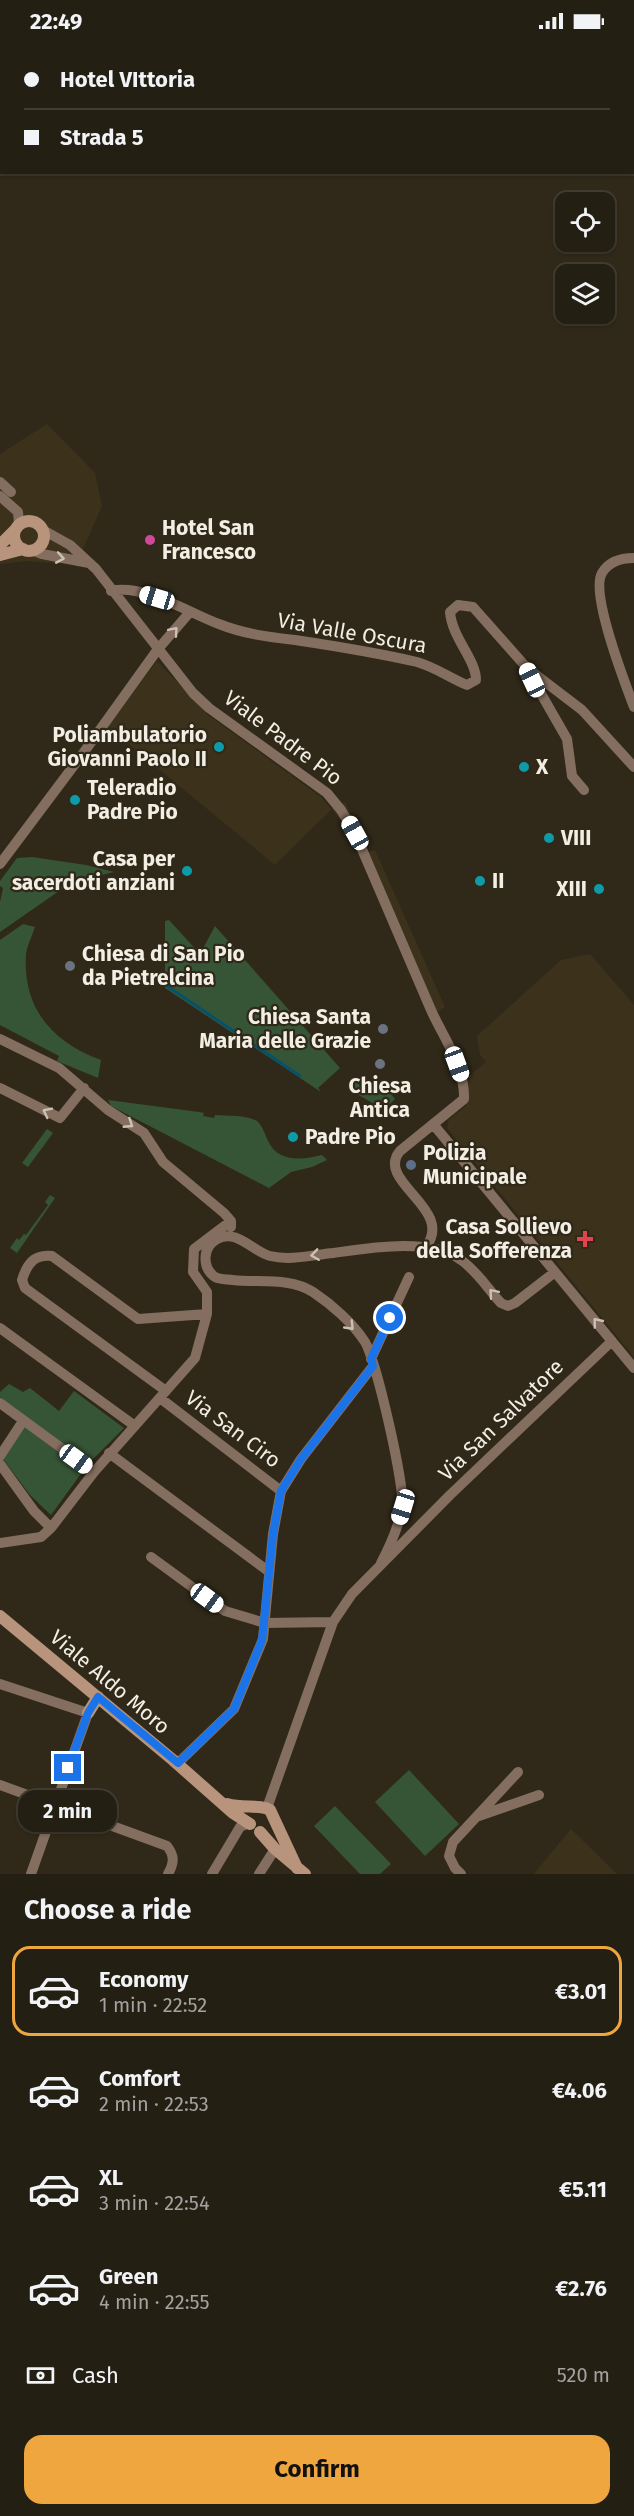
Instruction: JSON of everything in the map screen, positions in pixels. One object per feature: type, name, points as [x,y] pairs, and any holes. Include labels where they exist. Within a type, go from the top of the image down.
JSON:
[{"type":"main road","points":[[0,544],[17,527],[32,521],[43,530],[43,541],[39,546],[0,555]]},
{"type":"main road","points":[[17,527],[15,542],[28,550]]},
{"type":"main road","name":"Viale Aldo Moro","points":[[0,1616],[178,1763],[220,1802],[253,1826],[301,1871]]},
{"type":"main road","points":[[88,1713],[98,1697]]},
{"type":"main road","name":"Viale Aldo Moro","points":[[220,1802],[237,1808],[265,1811],[301,1871]]},
{"type":"main road","points":[[265,1811],[271,1827],[253,1826],[249,1816],[265,1811]]},
{"type":"street","points":[[0,482],[5,494],[18,512],[17,527]]},
{"type":"street","name":"Viale Padre Pio","points":[[43,530],[70,545],[89,563],[193,693],[209,708],[327,793],[341,810],[355,833],[462,1076],[464,1099],[433,1124]]},
{"type":"street","points":[[28,550],[89,563]]},
{"type":"street","points":[[634,558],[624,558],[608,566],[601,574],[599,583],[607,627],[634,706]]},
{"type":"street","name":"Via Valle Oscura","points":[[111,591],[127,589],[157,598],[256,636],[296,640],[415,662],[439,670],[467,685],[474,683],[476,676],[453,629],[450,612],[458,605],[468,605],[473,607],[527,668],[582,710],[634,767]]},
{"type":"street","points":[[0,864],[158,649],[190,612]]},
{"type":"street","points":[[527,668],[538,692],[567,739],[572,776],[584,790]]},
{"type":"street","points":[[0,1039],[59,1068],[108,1110],[144,1133],[163,1162],[231,1221]]},
{"type":"street","points":[[0,1088],[60,1118],[84,1088]]},
{"type":"street","points":[[425,1248],[434,1234],[433,1224],[398,1175],[394,1164],[400,1151],[433,1124],[634,1368]]},
{"type":"street","points":[[230,1236],[231,1221]]},
{"type":"street","points":[[0,1542],[41,1537],[51,1528],[109,1453],[195,1358],[207,1314],[207,1292],[194,1272],[194,1249],[231,1221]]},
{"type":"street","points":[[381,1563],[391,1544],[403,1507],[397,1463],[381,1393],[364,1341],[351,1325],[312,1291],[286,1282],[250,1282],[214,1276],[206,1263],[208,1249],[217,1239],[230,1236],[268,1256],[291,1258],[377,1247],[425,1248],[446,1252],[461,1260],[501,1303],[508,1306],[518,1301],[555,1272]]},
{"type":"street","name":"Via San Ciro","points":[[207,1314],[138,1319],[52,1256],[44,1255],[33,1258],[22,1280],[25,1288],[163,1394],[281,1491]]},
{"type":"street","points":[[178,1763],[234,1709],[262,1640],[268,1571],[281,1491],[301,1459],[372,1363],[409,1277]]},
{"type":"street","points":[[0,1329],[135,1426]]},
{"type":"street","name":"Via San Salvatore","points":[[265,1811],[333,1622],[352,1594],[381,1563],[612,1341]]},
{"type":"street","points":[[0,1403],[94,1472]]},
{"type":"street","points":[[0,1456],[23,1420]]},
{"type":"street","points":[[109,1453],[268,1571]]},
{"type":"street","points":[[0,1464],[34,1511],[51,1528]]},
{"type":"street","points":[[150,1557],[225,1611],[265,1623],[333,1622]]},
{"type":"street","points":[[0,1684],[88,1713],[31,1874]]},
{"type":"street","points":[[461,1874],[449,1856],[453,1842],[518,1772]]},
{"type":"street","points":[[0,1785],[167,1846],[173,1854],[173,1865],[168,1874]]},
{"type":"street","points":[[476,1818],[539,1795]]},
{"type":"street","points":[[212,1874],[240,1827],[253,1826]]},
{"type":"street","points":[[259,1874],[275,1849]]},
{"type":"shaded area","points":[[47,424],[95,473],[102,506],[84,547],[82,565],[26,561],[0,564],[0,454]]},
{"type":"shaded area","points":[[157,661],[208,715],[321,797],[331,809],[345,802],[368,852],[375,850],[445,1007],[438,1011],[429,1011],[352,835],[332,809],[275,865],[108,727]]},
{"type":"shaded area","name":"Casa Sollievo della Sofferenza","points":[[590,954],[634,1005],[634,1357],[447,1128],[449,1119],[466,1106],[469,1076],[486,1062],[480,1055],[477,1036],[561,960]]},
{"type":"shaded area","points":[[571,1829],[617,1874],[534,1874]]},
{"type":"green space","points":[[32,857],[86,865],[114,872],[72,882],[0,932],[0,902],[3,888],[0,886],[0,881],[17,858]]},
{"type":"green space","points":[[169,920],[200,954],[215,926],[340,1068],[318,1088],[321,1092],[165,988],[165,921]]},
{"type":"green space","points":[[23,924],[35,927],[26,954],[26,973],[35,1007],[44,1021],[68,1044],[101,1060],[98,1078],[57,1061],[59,1056],[0,1025],[0,940]]},
{"type":"green space","points":[[356,1081],[367,1094],[381,1082],[395,1099],[384,1110],[347,1088]]},
{"type":"green space","points":[[108,1100],[199,1112],[204,1113],[203,1116],[214,1118],[215,1115],[248,1118],[259,1123],[272,1148],[278,1153],[299,1159],[322,1155],[327,1160],[312,1167],[291,1172],[269,1188],[111,1106]]},
{"type":"green space","points":[[47,1129],[53,1133],[28,1167],[22,1163]]},
{"type":"green space","points":[[50,1195],[55,1198],[17,1253],[10,1248],[17,1238],[19,1240],[24,1234],[26,1235],[48,1205],[45,1202]]},
{"type":"green space","points":[[9,1384],[23,1392],[30,1388],[59,1411],[74,1391],[124,1428],[89,1463],[0,1397],[0,1392]]},
{"type":"green space","points":[[25,1427],[83,1471],[51,1515],[30,1495],[3,1459]]},
{"type":"green space","points":[[409,1770],[459,1824],[425,1856],[375,1802]]},
{"type":"green space","points":[[335,1806],[391,1864],[380,1874],[360,1874],[314,1826]]},
{"type":"waterway","points":[[167,986],[300,1076]]},
{"type":"place","name":"Hotel San Francesco","points":[[150,540]]},
{"type":"place","name":"Poliambulatorio Giovanni Paolo II","points":[[219,747]]},
{"type":"place","name":"X","points":[[524,767]]},
{"type":"place","name":"Teleradio Padre Pio","points":[[75,800]]},
{"type":"place","name":"VIII","points":[[549,838]]},
{"type":"place","name":"Casa per sacerdoti anziani","points":[[187,871]]},
{"type":"place","name":"II","points":[[480,881]]},
{"type":"place","name":"XIII","points":[[599,889]]},
{"type":"place","name":"Chiesa di San Pio da Pietrelcina","points":[[70,966]]},
{"type":"place","name":"Chiesa Santa Maria delle Grazie","points":[[383,1029]]},
{"type":"place","name":"Chiesa Antica","points":[[380,1064]]},
{"type":"place","name":"Padre Pio","points":[[293,1137]]},
{"type":"place","name":"Polizia Municipale","points":[[411,1165]]},
{"type":"place","name":"Casa Sollievo della Sofferenza","points":[[585,1239]]},
{"type":"route","points":[[68,1768],[88,1713],[98,1697],[178,1763],[234,1709],[262,1640],[268,1571],[281,1491],[301,1459],[373,1366],[371,1359],[390,1318]]}]
